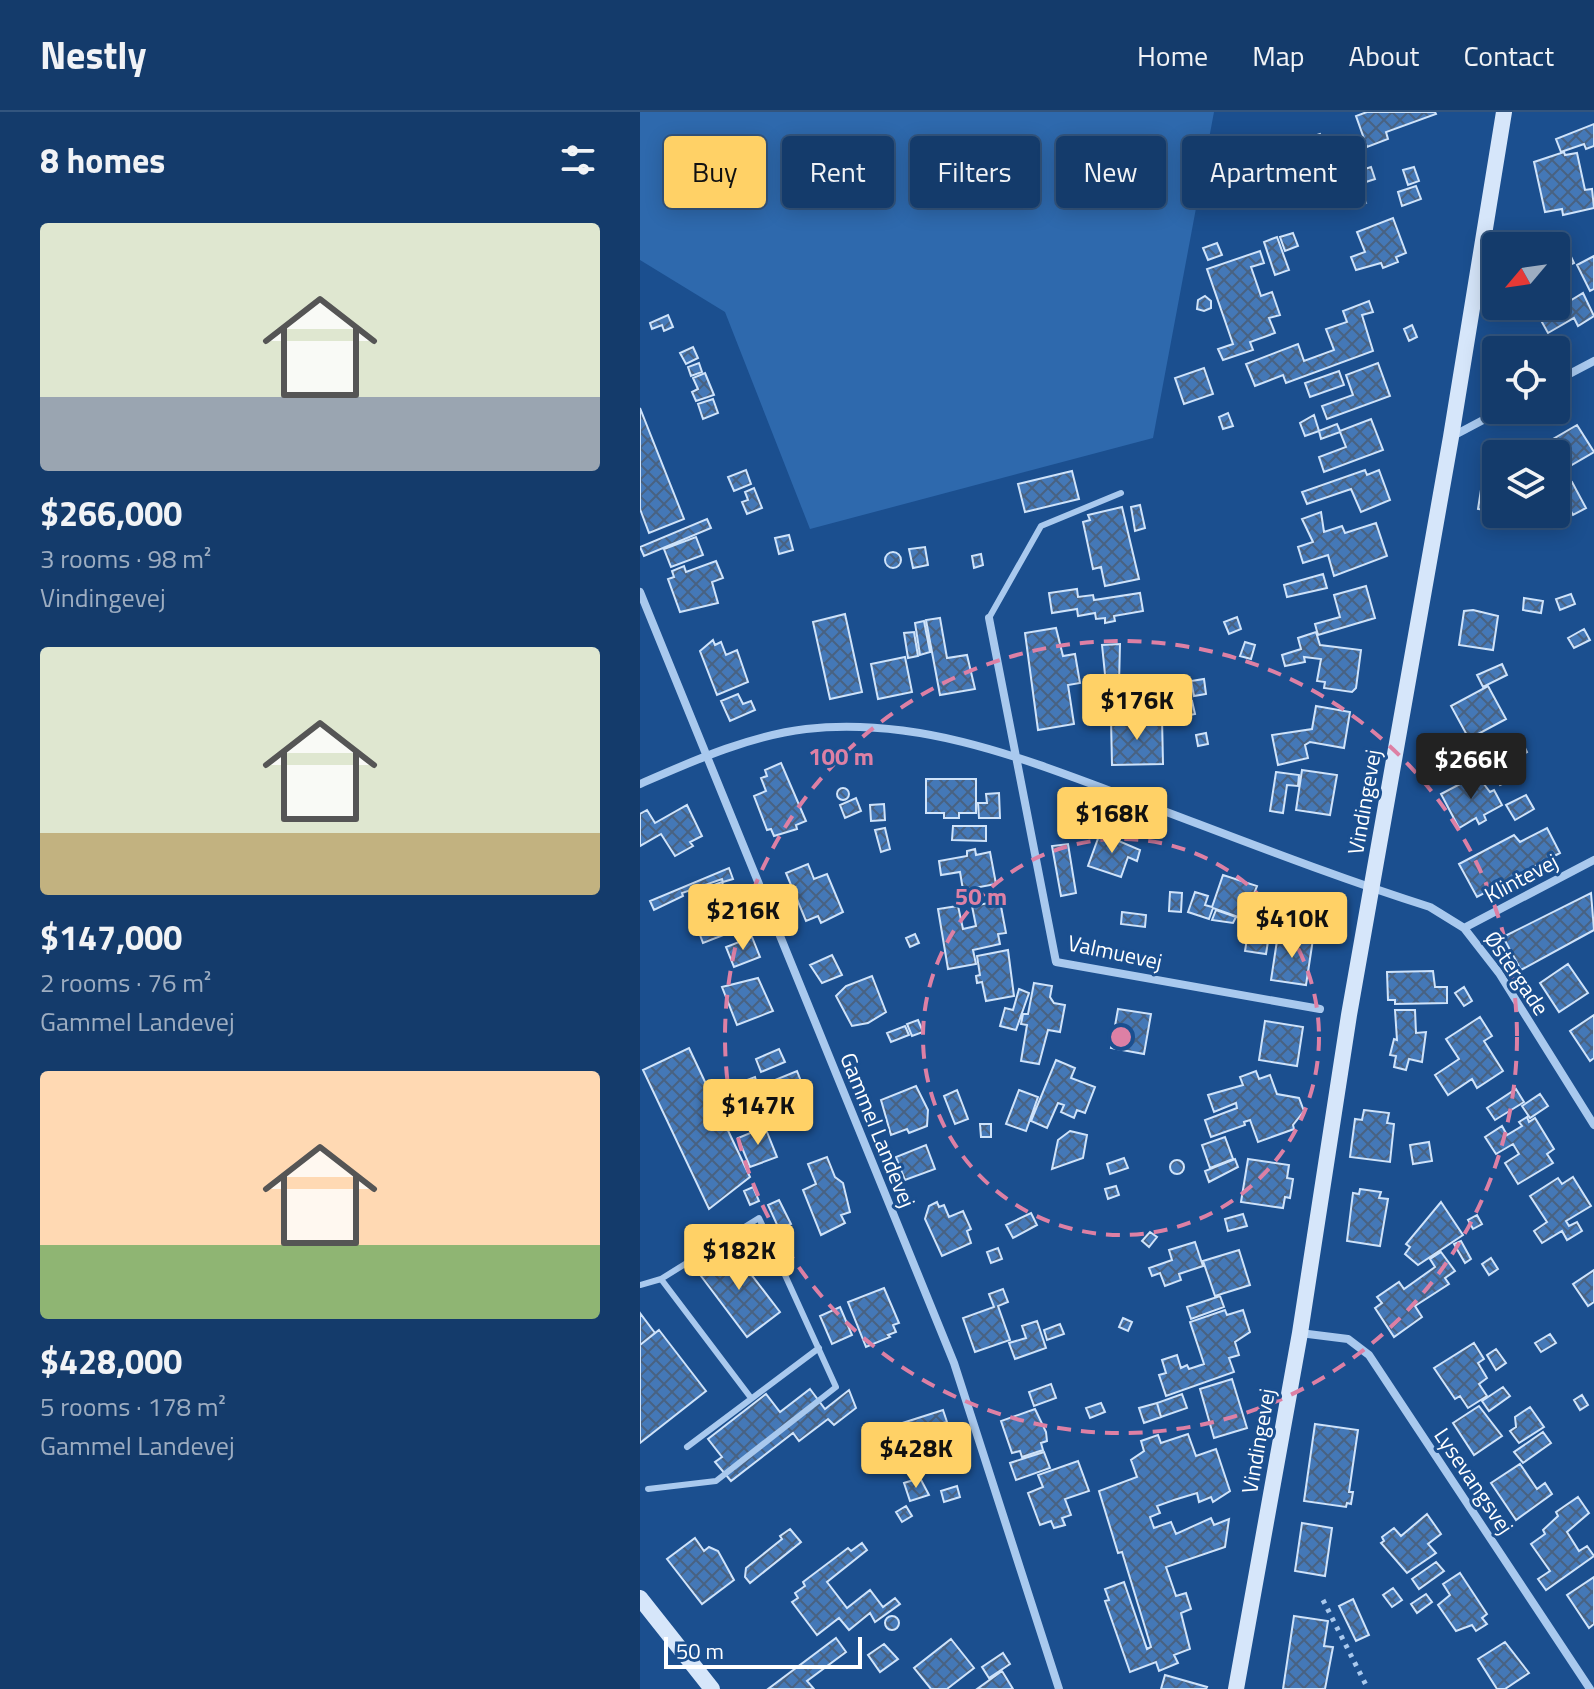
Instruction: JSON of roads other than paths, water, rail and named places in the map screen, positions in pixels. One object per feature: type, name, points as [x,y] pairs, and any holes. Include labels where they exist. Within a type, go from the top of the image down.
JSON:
[{"type":"street","name":"Vindingevej","points":[[1236,1689],[1300,1333],[1371,888],[1451,437],[1504,112]]},
{"type":"street","points":[[1570,374],[1594,361]]},
{"type":"street","points":[[1451,437],[1482,421]]},
{"type":"street","name":"Gammel Landevej","points":[[640,592],[954,1363],[1059,1689]]},
{"type":"street","name":"Valmuevej","points":[[989,618],[1056,962],[1320,1009]]},
{"type":"street","name":"Østergade","points":[[640,784],[707,755],[768,736],[840,727],[925,732],[1015,756],[1430,907],[1464,928],[1499,973],[1594,1125]]},
{"type":"street","name":"Klintevej","points":[[1464,928],[1594,860]]},
{"type":"street","name":"Lysevangsvej","points":[[1300,1333],[1348,1339],[1369,1355],[1590,1689]]},
{"type":"street","points":[[640,1598],[712,1689]]},
{"type":"lane","points":[[989,618],[1041,526],[1121,493]]},
{"type":"lane","points":[[640,1285],[661,1279],[759,1218],[836,1387],[716,1481],[648,1489]]},
{"type":"lane","points":[[661,1279],[751,1398]]},
{"type":"lane","points":[[687,1447],[819,1348]]}]
